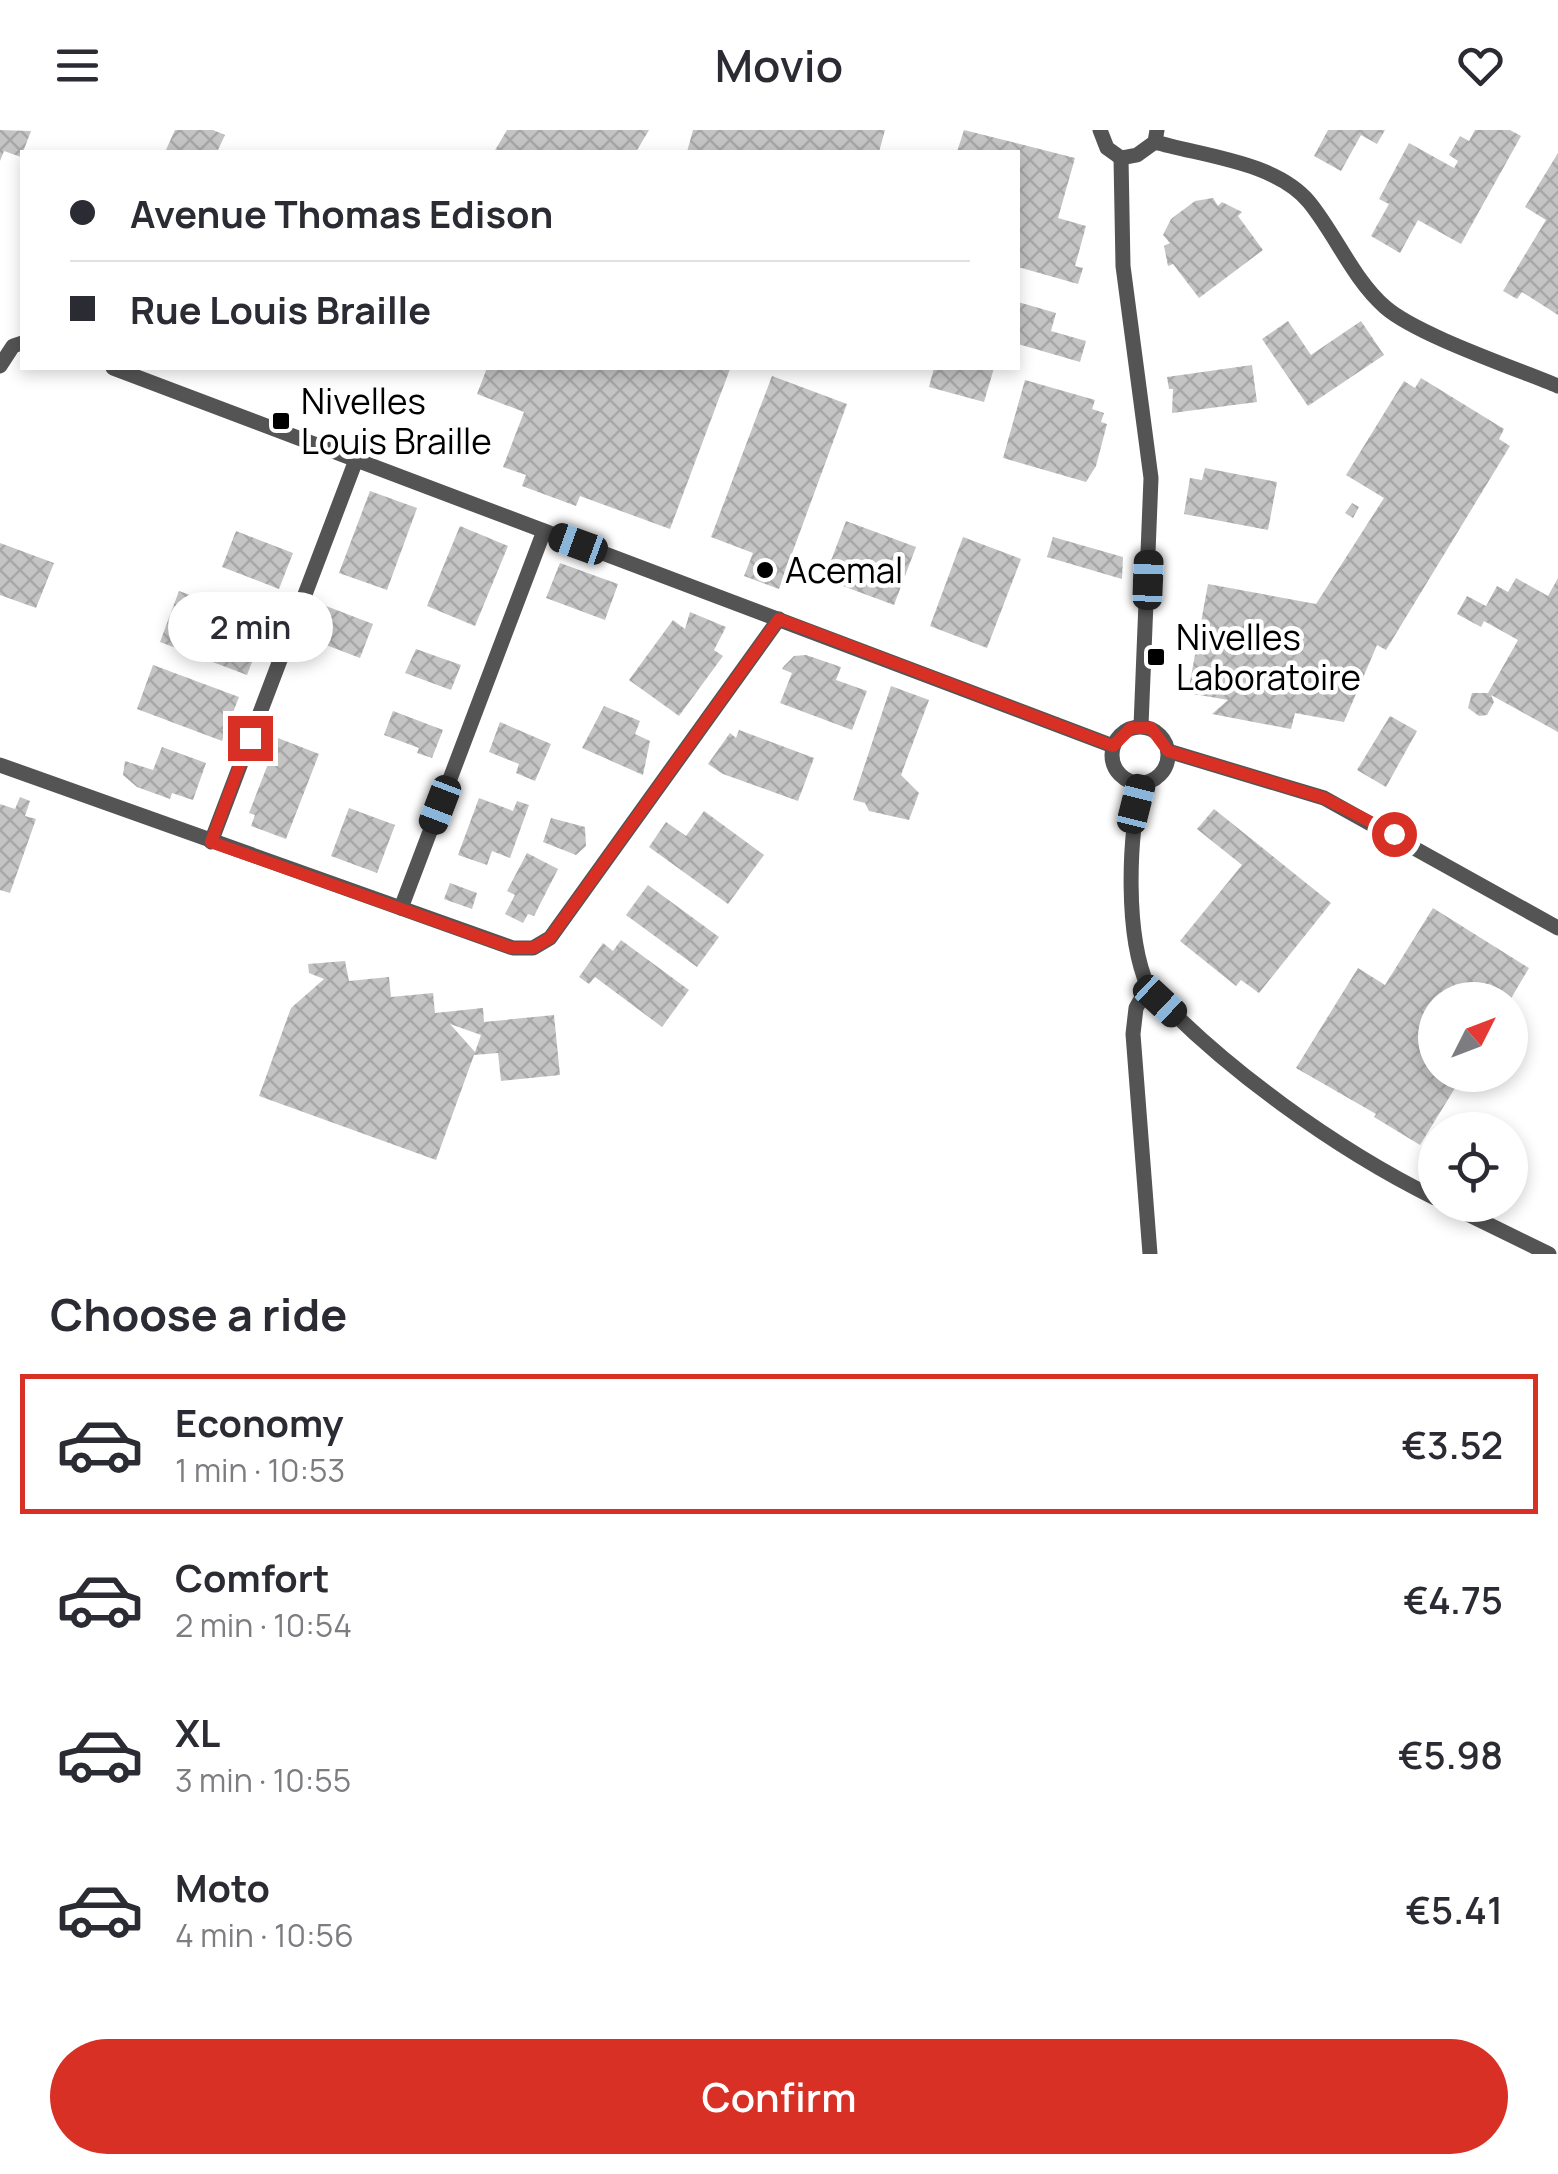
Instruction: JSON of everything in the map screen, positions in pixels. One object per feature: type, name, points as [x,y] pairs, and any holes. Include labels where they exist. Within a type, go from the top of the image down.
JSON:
[{"type":"street","points":[[1100,130],[1107,148],[1121,158],[1137,155],[1156,136],[1292,186],[1311,204],[1386,308],[1409,323],[1558,386]]},
{"type":"street","points":[[1121,158],[1123,266],[1151,478],[1141,726]]},
{"type":"street","points":[[0,366],[13,346],[20,343]]},
{"type":"street","points":[[117,370],[1113,746]]},
{"type":"street","points":[[211,842],[356,460]]},
{"type":"street","points":[[402,908],[544,532]]},
{"type":"street","points":[[0,765],[512,948],[533,948],[550,938],[779,619]]},
{"type":"street","points":[[1168,751],[1160,775],[1142,783],[1117,771],[1113,746],[1123,732],[1141,726],[1159,734],[1168,751],[1324,798],[1558,928]]},
{"type":"street","points":[[1142,783],[1134,862],[1134,928],[1140,968],[1148,987],[1254,1080],[1340,1142],[1418,1188]]},
{"type":"street","points":[[1148,987],[1136,1008],[1133,1034],[1150,1254]]},
{"type":"street","points":[[1484,1222],[1549,1254]]},
{"type":"building","points":[[0,130],[31,131],[20,157],[4,151],[0,161]]},
{"type":"building","points":[[175,130],[213,130],[225,135],[218,150],[166,150]]},
{"type":"building","points":[[507,130],[649,130],[637,150],[495,150]]},
{"type":"building","points":[[693,130],[885,130],[880,150],[688,150]]},
{"type":"building","points":[[964,130],[1075,158],[1058,218],[1086,226],[1075,266],[1083,268],[1078,284],[1020,268],[1020,150],[958,150]]},
{"type":"building","points":[[1328,130],[1385,130],[1377,144],[1361,135],[1341,171],[1314,156]]},
{"type":"building","points":[[1475,130],[1510,130],[1521,136],[1461,244],[1418,220],[1400,253],[1371,236],[1389,204],[1379,199],[1409,143],[1454,168],[1458,161],[1449,155],[1460,136],[1469,141]]},
{"type":"building","points":[[1558,153],[1558,315],[1522,292],[1517,299],[1503,291],[1546,220],[1525,207]]},
{"type":"building","points":[[1213,198],[1218,206],[1222,202],[1242,212],[1238,216],[1263,250],[1199,298],[1173,264],[1168,266],[1164,246],[1170,243],[1163,235],[1171,219],[1195,201]]},
{"type":"building","points":[[1020,303],[1056,313],[1051,331],[1086,341],[1080,362],[1020,345]]},
{"type":"building","points":[[1288,321],[1311,355],[1361,321],[1384,355],[1308,406],[1262,339]]},
{"type":"building","points":[[1252,365],[1257,402],[1172,413],[1173,389],[1169,389],[1167,377]]},
{"type":"building","points":[[486,370],[730,370],[670,529],[580,496],[576,506],[522,486],[526,475],[503,467],[524,412],[477,394]]},
{"type":"building","points":[[933,370],[993,370],[984,402],[929,387]]},
{"type":"building","points":[[772,376],[847,404],[779,589],[744,576],[753,553],[711,537]]},
{"type":"building","points":[[1421,378],[1504,429],[1499,439],[1510,446],[1386,650],[1377,645],[1344,722],[1295,713],[1291,729],[1212,714],[1228,700],[1188,693],[1208,584],[1316,604],[1384,498],[1346,475],[1404,381],[1415,388]]},
{"type":"building","points":[[1025,380],[1095,400],[1092,409],[1104,413],[1101,422],[1107,424],[1096,466],[1086,482],[1003,458]]},
{"type":"building","points":[[1205,468],[1277,482],[1268,530],[1184,514],[1190,478],[1202,480]]},
{"type":"building","points":[[370,491],[417,508],[387,590],[339,573]]},
{"type":"building","points":[[1352,503],[1359,507],[1353,518],[1345,513]]},
{"type":"building","points":[[846,521],[916,547],[894,605],[824,579]]},
{"type":"building","points":[[460,526],[508,546],[475,626],[427,606]]},
{"type":"building","points":[[236,531],[293,553],[279,589],[222,567]]},
{"type":"building","points":[[963,537],[1021,559],[987,648],[930,626]]},
{"type":"building","points":[[1053,537],[1123,557],[1122,579],[1047,557]]},
{"type":"building","points":[[0,543],[54,563],[36,608],[0,595]]},
{"type":"building","points":[[560,563],[618,584],[605,620],[546,598]]},
{"type":"building","points":[[1516,578],[1548,596],[1558,578],[1558,732],[1491,695],[1494,702],[1487,715],[1479,716],[1468,708],[1472,693],[1488,693],[1518,640],[1484,621],[1481,627],[1457,614],[1467,596],[1486,606],[1497,586],[1508,592]]},
{"type":"building","points":[[179,591],[242,614],[237,626],[262,636],[247,675],[160,642]]},
{"type":"building","points":[[326,606],[373,624],[360,658],[313,640]]},
{"type":"building","points":[[690,612],[726,627],[714,650],[723,656],[679,716],[629,680],[673,620],[685,629]]},
{"type":"building","points":[[416,649],[461,665],[451,690],[405,673]]},
{"type":"building","points":[[806,655],[841,667],[836,680],[867,691],[852,730],[780,703],[792,673],[782,669],[794,656]]},
{"type":"building","points":[[153,665],[239,697],[222,741],[137,709]]},
{"type":"building","points":[[891,686],[929,700],[901,775],[919,793],[909,820],[869,811],[865,803],[853,800]]},
{"type":"building","points":[[604,706],[640,721],[635,734],[650,741],[643,775],[582,748]]},
{"type":"building","points":[[393,711],[443,730],[432,758],[417,753],[419,748],[384,735]]},
{"type":"building","points":[[1390,716],[1417,731],[1386,787],[1357,770]]},
{"type":"building","points":[[500,722],[551,744],[535,781],[516,773],[519,764],[489,752]]},
{"type":"building","points":[[739,730],[814,758],[798,801],[723,774],[708,764],[730,733],[736,738]]},
{"type":"building","points":[[278,738],[319,754],[286,839],[251,826],[255,815],[249,813]]},
{"type":"building","points":[[162,747],[206,763],[193,800],[172,793],[170,799],[137,787],[123,775],[125,761],[153,770]]},
{"type":"building","points":[[20,797],[30,801],[25,816],[36,819],[10,893],[0,890],[0,804],[15,809]]},
{"type":"building","points":[[479,798],[513,811],[517,801],[529,805],[510,858],[492,851],[487,865],[458,855]]},
{"type":"building","points":[[349,808],[395,825],[377,873],[331,856]]},
{"type":"building","points":[[1214,809],[1331,903],[1259,993],[1241,980],[1236,986],[1180,941],[1242,865],[1197,829]]},
{"type":"building","points":[[704,811],[764,855],[728,904],[649,847],[666,822],[686,836]]},
{"type":"building","points":[[551,818],[585,827],[586,846],[576,855],[543,842]]},
{"type":"building","points":[[527,853],[558,869],[534,916],[528,914],[523,923],[505,914],[515,895],[507,891]]},
{"type":"building","points":[[450,883],[477,893],[472,909],[444,899]]},
{"type":"building","points":[[648,885],[719,937],[697,967],[626,915]]},
{"type":"building","points":[[1433,908],[1529,968],[1521,982],[1418,982],[1418,1092],[1453,1092],[1440,1112],[1418,1112],[1418,1144],[1374,1117],[1376,1114],[1296,1068],[1358,968],[1385,985]]},
{"type":"building","points":[[621,940],[689,990],[662,1027],[595,977],[589,984],[579,977],[603,943],[613,951]]},
{"type":"building","points":[[345,961],[349,981],[389,977],[391,997],[433,993],[435,1013],[483,1008],[484,1022],[554,1015],[560,1075],[501,1081],[498,1053],[474,1055],[436,1160],[259,1096],[291,1008],[324,979],[309,973],[308,964]],"holes":[[[450,1024],[481,1035],[475,1052]]]},
{"type":"place","name":"Nivelles Louis Braille","points":[[281,421]]},
{"type":"place","name":"Acemal","points":[[765,570]]},
{"type":"place","name":"Nivelles Laboratoire","points":[[1156,657]]},
{"type":"route","points":[[250,738],[211,842],[512,948],[533,948],[550,938],[779,619],[1113,746],[1131,728],[1151,728],[1168,751],[1324,798],[1394,834]]}]
